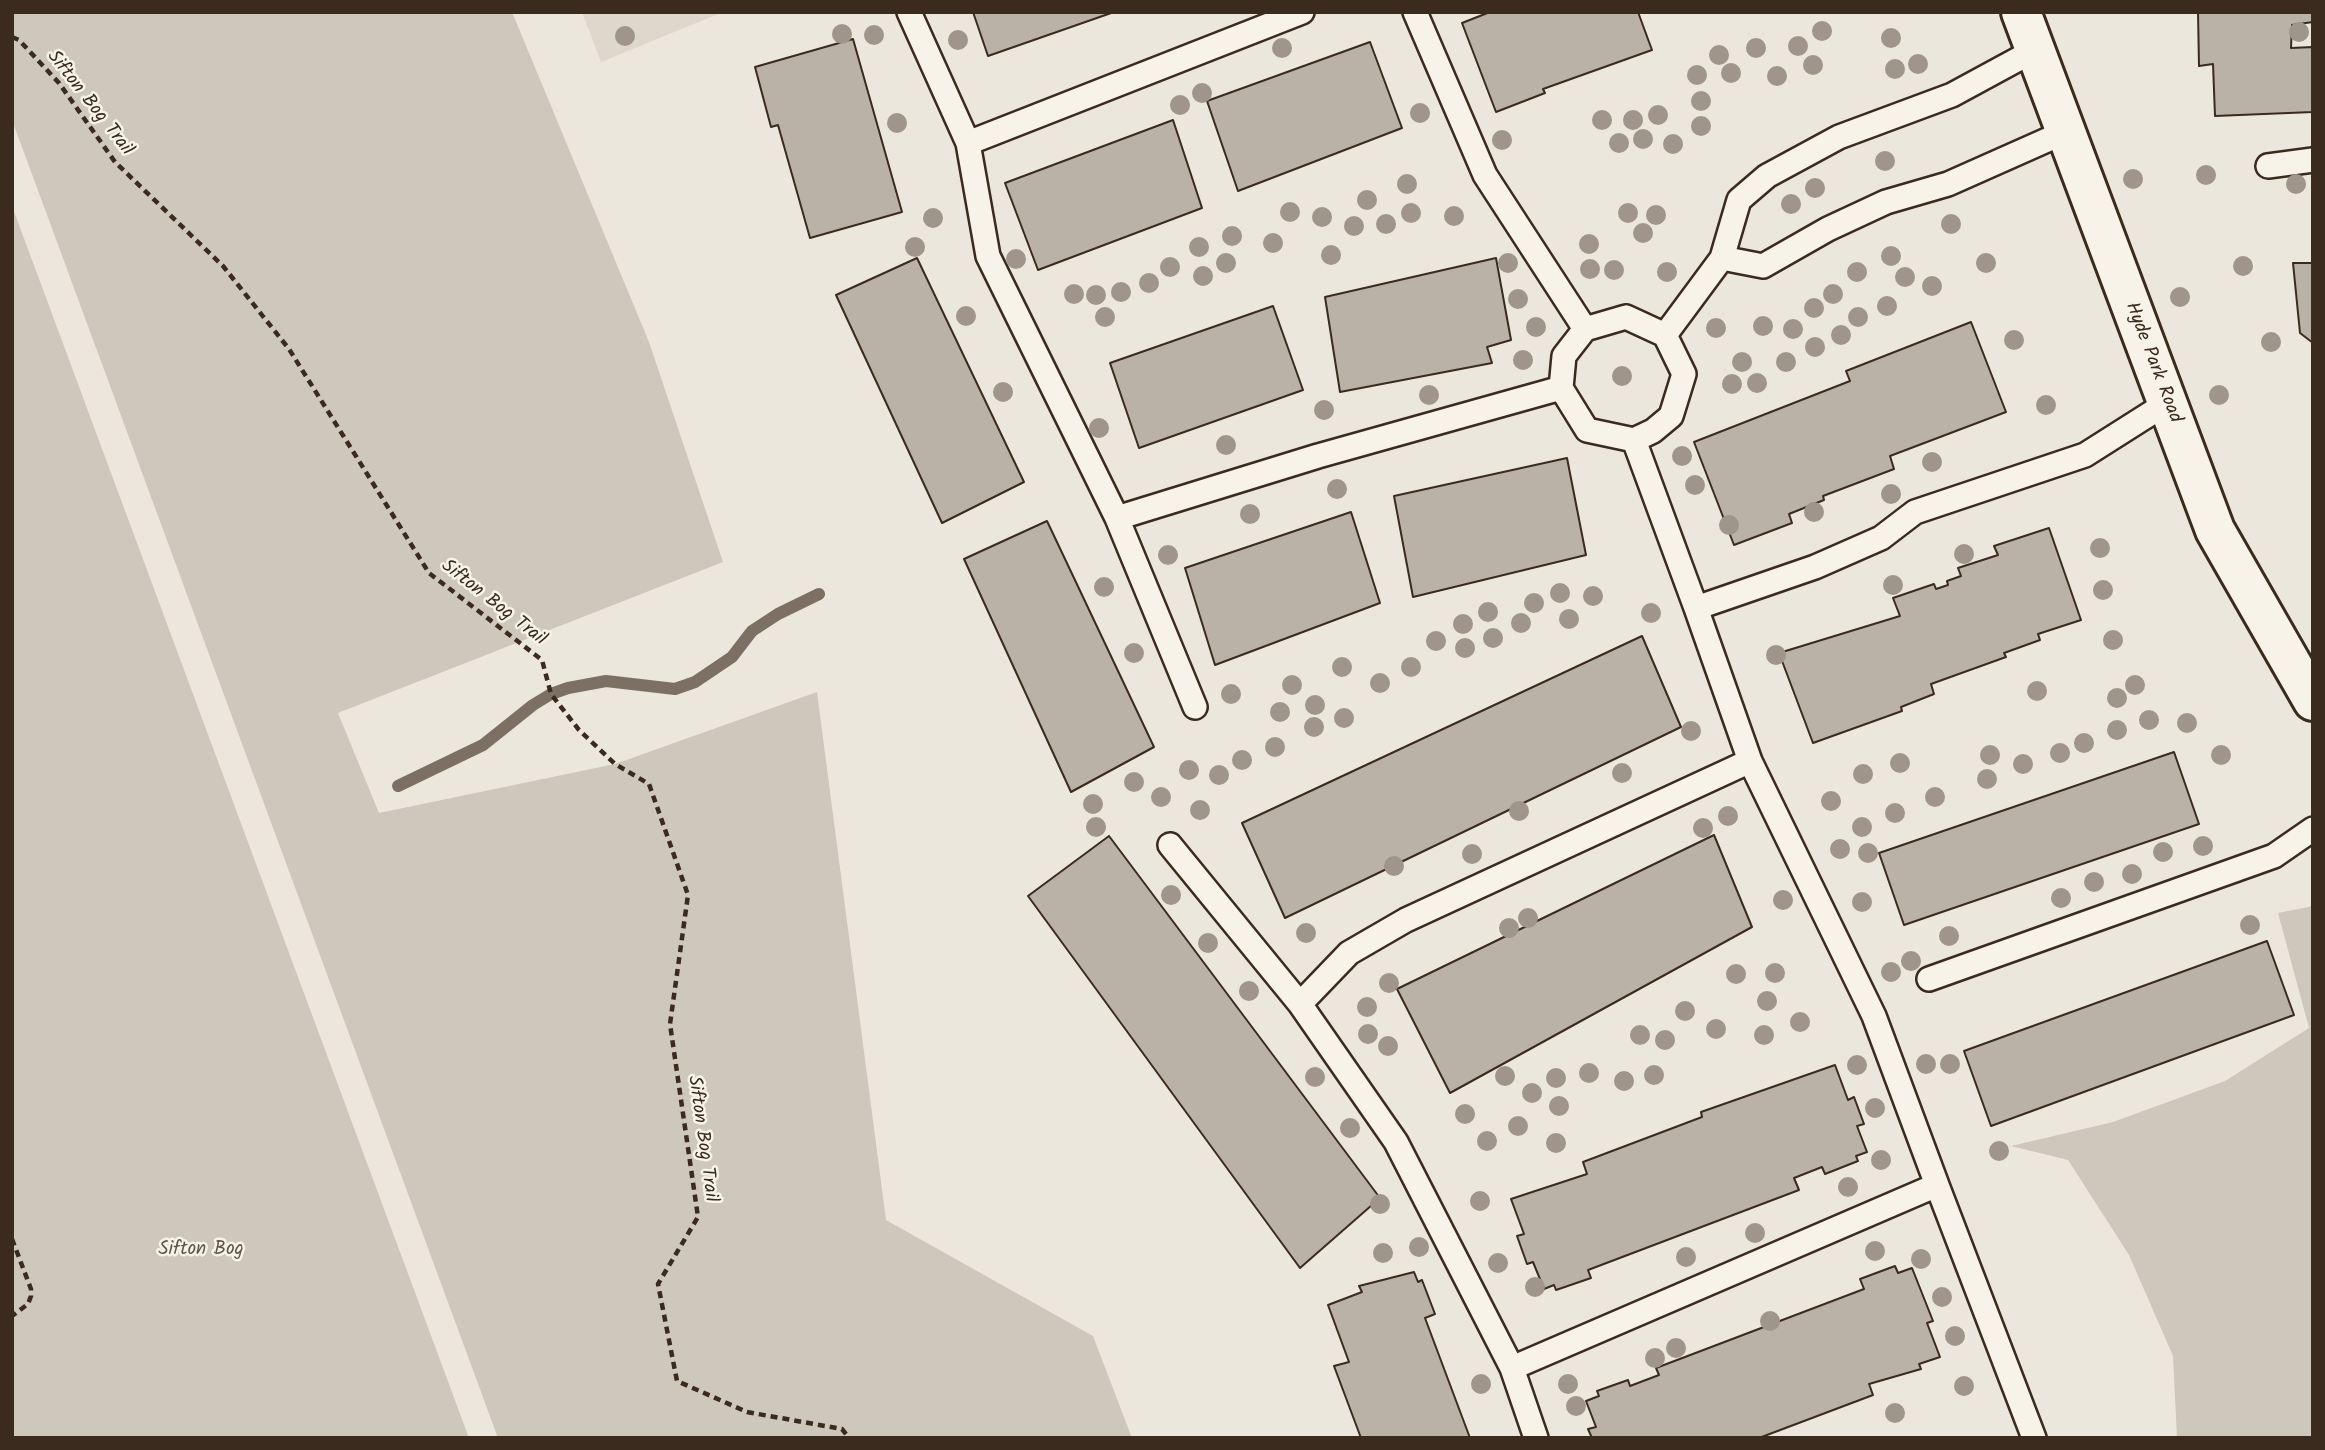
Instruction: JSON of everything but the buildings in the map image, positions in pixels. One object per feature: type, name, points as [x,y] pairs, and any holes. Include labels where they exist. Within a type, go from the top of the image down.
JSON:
[{"type":"main road","name":"Hyde Park Road","points":[[2021,12],[2214,530],[2313,701]]},
{"type":"lane","points":[[909,12],[968,143],[988,256],[1117,518],[1195,707]]},
{"type":"lane","points":[[968,143],[1302,12]]},
{"type":"lane","points":[[1415,12],[1485,174],[1585,329]]},
{"type":"lane","points":[[1665,335],[1722,258],[1739,200],[1767,176],[1839,137],[1952,95],[2035,50]]},
{"type":"lane","points":[[1722,258],[1763,266],[1828,229],[1886,202],[1948,184],[2065,132]]},
{"type":"lane","points":[[2268,166],[2313,160]]},
{"type":"lane","points":[[1626,317],[1665,335],[1684,374],[1671,416],[1634,440],[1587,430],[1561,388],[1564,356],[1585,329],[1626,317]]},
{"type":"lane","points":[[1117,518],[1318,456],[1561,388]]},
{"type":"lane","points":[[1696,608],[1815,566],[1881,538],[1915,512],[2085,455],[2167,404]]},
{"type":"lane","points":[[1634,440],[1750,761],[1874,1016],[2034,1438]]},
{"type":"lane","points":[[1300,1004],[1349,953],[1406,920],[1750,761]]},
{"type":"lane","points":[[1929,979],[2274,856],[2313,830]]},
{"type":"lane","points":[[1170,845],[1300,1004],[1396,1142],[1511,1368],[1536,1438]]},
{"type":"lane","points":[[1511,1368],[1937,1185]]},
{"type":"path","name":"Sifton Bog Trail","points":[[12,37],[19,40],[59,83],[115,162],[223,266],[289,349],[429,573],[542,660],[551,694],[579,730],[615,764],[649,784],[688,895],[670,1024],[698,1217],[658,1284],[677,1381],[747,1412],[842,1430],[849,1438]]},
{"type":"path","points":[[12,1240],[31,1289],[31,1296],[28,1304],[12,1316]]},
{"type":"shaded area","points":[[582,12],[723,12],[601,62]]},
{"type":"green space","points":[[12,12],[512,12],[649,342],[723,562],[338,713],[379,813],[615,764],[817,692],[886,1220],[1093,1336],[1132,1438],[498,1438],[12,120]]},
{"type":"green space","name":"Sifton Bog","points":[[12,206],[469,1438],[12,1438]]},
{"type":"green space","points":[[2313,906],[2313,1438],[2177,1438],[2173,1356],[2129,1255],[2068,1160],[2011,1146],[2113,1122],[2225,1081],[2309,1028],[2278,913]]},
{"type":"waterway","points":[[398,786],[483,745],[533,705],[568,688],[606,681],[675,689],[695,682],[732,657],[752,631],[778,614],[819,594]]}]
